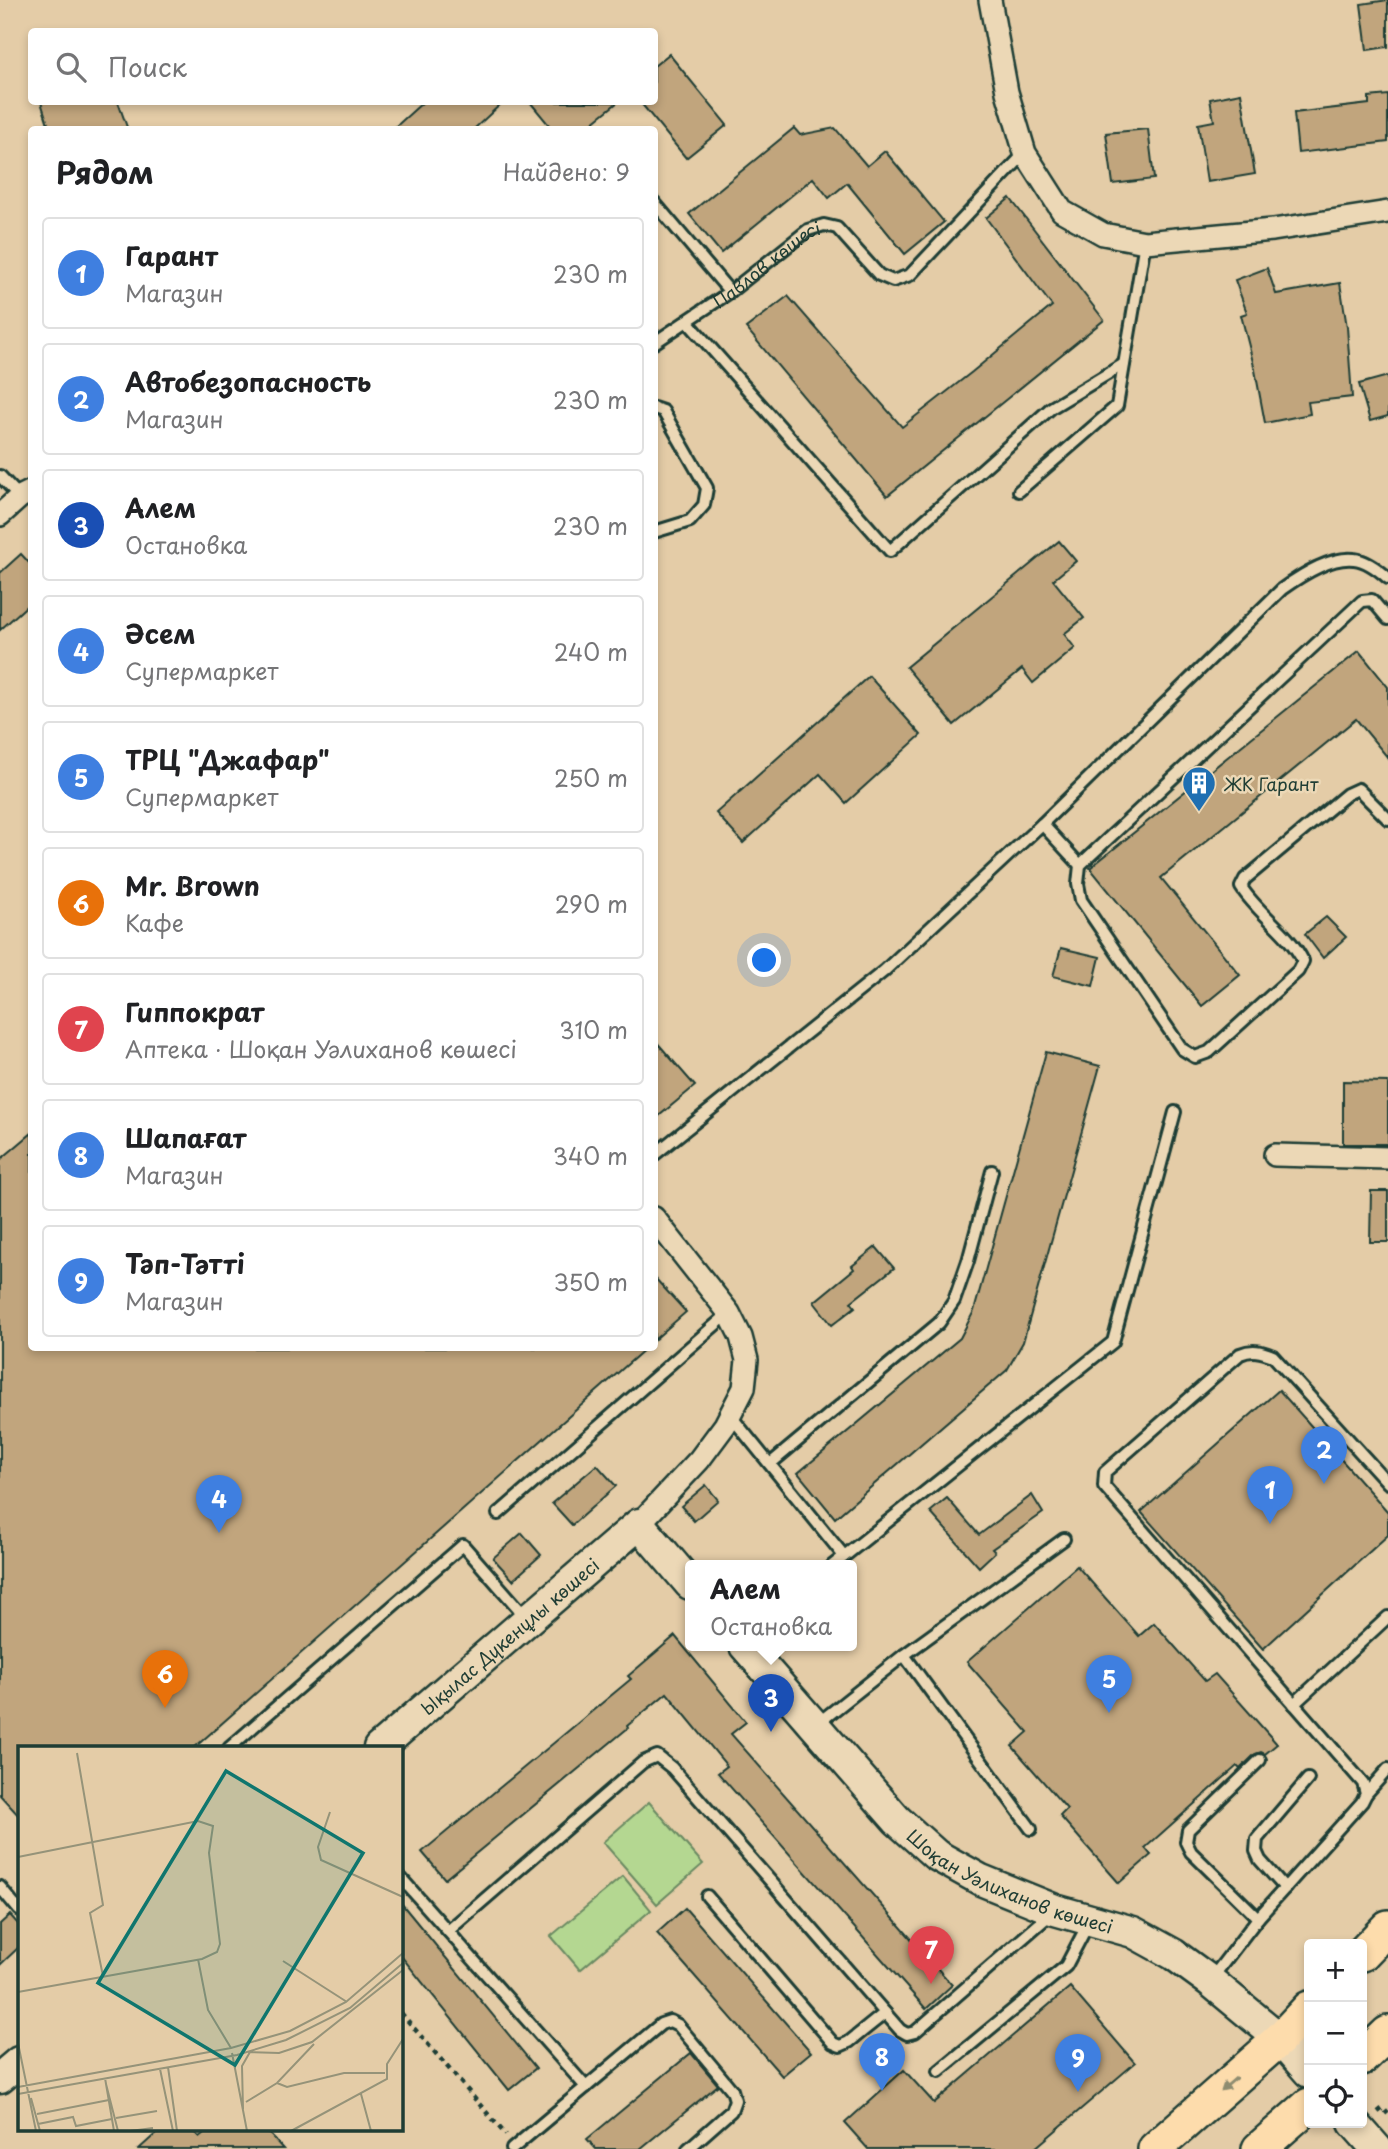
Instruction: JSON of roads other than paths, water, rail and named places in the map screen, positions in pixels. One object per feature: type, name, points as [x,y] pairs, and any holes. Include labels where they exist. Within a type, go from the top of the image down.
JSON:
[{"type":"main road","points":[[1367,1949],[1388,1927]]},
{"type":"main road","points":[[1154,2149],[1280,2039],[1304,2013]]},
{"type":"main road","points":[[1367,2053],[1388,2033]]},
{"type":"main road","points":[[1259,2149],[1304,2109]]},
{"type":"street","points":[[990,0],[1007,92],[1025,153],[1062,211],[1103,234],[1145,242],[1273,230],[1388,212]]},
{"type":"street","points":[[0,515],[26,494]]},
{"type":"street","points":[[1275,1155],[1388,1158]]},
{"type":"street","points":[[658,1223],[729,1312],[741,1338],[747,1360],[744,1388],[730,1415],[699,1460],[639,1524],[685,1577]]},
{"type":"street","name":"Ықылас Дүкенұлы көшесі","points":[[381,1746],[639,1524]]},
{"type":"street","name":"Шоқан Уәлиханов көшесі","points":[[749,1651],[897,1820],[936,1855],[981,1880],[1055,1910],[1133,1932],[1173,1954],[1280,2039],[1304,2066]]},
{"type":"street","points":[[0,2078],[18,2063]]},
{"type":"street","points":[[1358,2128],[1377,2149]]},
{"type":"lane","name":"Павлов көшесі","points":[[658,338],[730,292],[808,230],[824,225],[837,228],[879,275],[893,281],[910,275],[1025,153]]},
{"type":"lane","points":[[658,207],[730,292]]},
{"type":"lane","points":[[1019,491],[1117,406],[1145,242]]},
{"type":"lane","points":[[687,321],[890,551],[1051,408],[1124,364]]},
{"type":"lane","points":[[658,409],[663,411],[707,488],[704,505],[690,521],[658,531]]},
{"type":"lane","points":[[0,476],[26,494]]},
{"type":"lane","points":[[658,1152],[884,971],[1042,824],[1282,589],[1305,573],[1354,558],[1378,568],[1388,578]]},
{"type":"lane","points":[[1388,620],[1372,600],[1362,601],[1080,865],[1078,884],[1081,900],[1182,1049],[1195,1057],[1209,1052],[1298,971],[1303,961],[1298,950],[1248,898],[1241,887],[1245,879],[1347,794],[1357,789],[1388,819]]},
{"type":"lane","points":[[1042,824],[1080,865]]},
{"type":"lane","points":[[839,1560],[1114,1342],[1175,1112]]},
{"type":"lane","points":[[769,1464],[939,1323],[954,1301],[968,1261],[992,1171]]},
{"type":"lane","points":[[498,1514],[729,1312]]},
{"type":"lane","points":[[1366,1794],[1363,1783],[1104,1486],[1105,1472],[1240,1354],[1249,1351],[1273,1356],[1388,1483]]},
{"type":"lane","points":[[730,1415],[844,1556]]},
{"type":"lane","points":[[815,1726],[904,1656],[1064,1539]]},
{"type":"lane","points":[[231,1746],[463,1545],[528,1619]]},
{"type":"lane","points":[[1294,1704],[1388,1617]]},
{"type":"lane","points":[[904,1656],[1031,1829]]},
{"type":"lane","points":[[448,1931],[643,1762],[657,1756],[672,1769],[900,2030],[907,2034],[915,2032],[1055,1910]]},
{"type":"lane","points":[[1258,1919],[1191,1852],[1186,1842],[1188,1830],[1260,1760]]},
{"type":"lane","points":[[1210,1981],[1258,1919],[1388,1769]]},
{"type":"lane","points":[[1285,1888],[1260,1860],[1256,1851],[1257,1839],[1308,1779]]},
{"type":"lane","points":[[402,1879],[586,2087]]},
{"type":"lane","points":[[0,1887],[18,1909]]},
{"type":"lane","points":[[707,1896],[833,2043],[840,2046],[849,2042],[885,2013]]},
{"type":"lane","points":[[939,2071],[1066,1966],[1091,1920]]},
{"type":"lane","points":[[514,2148],[662,2024],[670,2021],[678,2025],[732,2090],[735,2100],[731,2111],[688,2149]]},
{"type":"place","name":"ЖК Гарант","points":[[1199,813]]},
{"type":"place","name":"Автобезопасность","points":[[1324,1484]]},
{"type":"place","name":"Гарант","points":[[1270,1524]]},
{"type":"place","name":"Әсем","points":[[219,1533]]},
{"type":"place","name":"Mr. Brown","points":[[165,1708]]},
{"type":"place","name":"ТРЦ \"Джафар\"","points":[[1109,1713]]},
{"type":"place","name":"Алем","points":[[771,1732]]},
{"type":"place","name":"Гиппократ","points":[[931,1984]]},
{"type":"place","name":"Шапағат","points":[[882,2091]]},
{"type":"place","name":"Тәп-Тәтті","points":[[1078,2092]]}]
